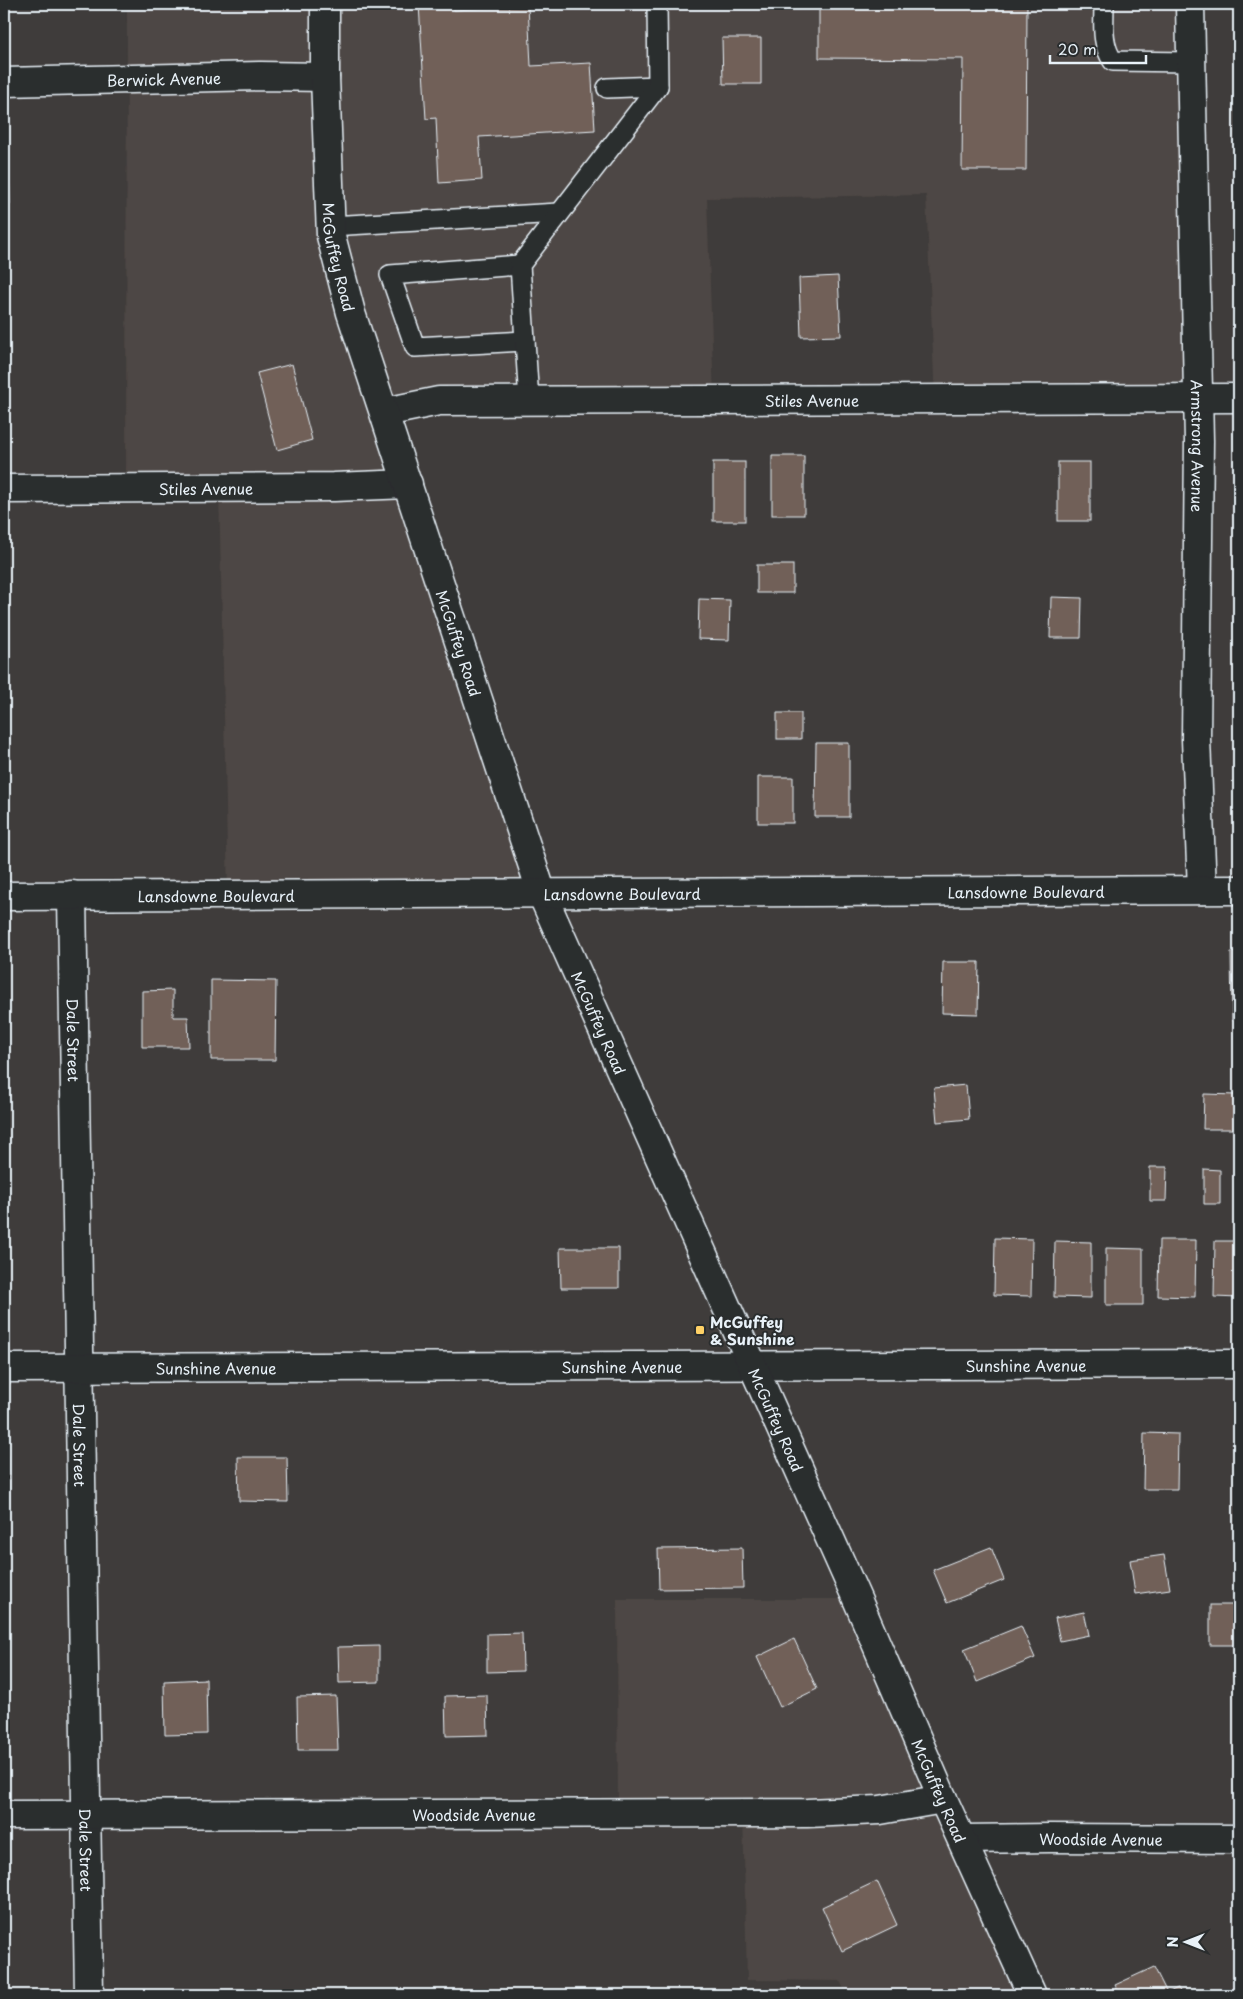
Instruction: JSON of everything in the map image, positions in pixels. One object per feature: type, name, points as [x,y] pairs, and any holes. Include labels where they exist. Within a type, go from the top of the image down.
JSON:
[{"type":"street","name":"McGuffey Road","points":[[325,4],[325,77],[331,236],[351,313],[542,894],[905,1707],[943,1799],[1032,1995]]},
{"type":"street","name":"Armstrong Avenue","points":[[1190,4],[1196,398],[1199,441],[1196,739],[1202,890]]},
{"type":"street","name":"Berwick Avenue","points":[[4,82],[260,76],[325,77]]},
{"type":"street","name":"Stiles Avenue","points":[[385,412],[439,402],[1239,398]]},
{"type":"street","name":"Stiles Avenue","points":[[4,489],[334,488],[408,484]]},
{"type":"street","name":"Lansdowne Boulevard","points":[[4,896],[1239,890]]},
{"type":"street","name":"Dale Street","points":[[72,895],[89,1995]]},
{"type":"street","name":"Sunshine Avenue","points":[[4,1368],[1239,1364]]},
{"type":"street","name":"Woodside Avenue","points":[[4,1815],[807,1813],[880,1810],[943,1799]]},
{"type":"street","name":"Woodside Avenue","points":[[962,1839],[1239,1839]]},
{"type":"lane","points":[[529,401],[520,265],[658,86],[657,4]]},
{"type":"lane","points":[[1104,4],[1104,40],[1107,52],[1113,61],[1191,62]]},
{"type":"lane","points":[[607,88],[658,86]]},
{"type":"lane","points":[[330,226],[559,213]]},
{"type":"lane","points":[[520,265],[390,275],[415,347],[525,341]]},
{"type":"shaded area","points":[[127,4],[1190,4],[1196,398],[935,399],[926,195],[707,198],[714,400],[385,412],[542,894],[228,895],[219,488],[126,488]]},
{"type":"shaded area","points":[[617,1599],[857,1599],[1032,1995],[847,1995],[840,1981],[747,1980],[743,1813],[618,1813]]},
{"type":"building","points":[[419,4],[453,4],[454,10],[528,6],[531,66],[591,63],[595,130],[479,137],[482,180],[439,183],[436,118],[426,119]]},
{"type":"building","points":[[819,4],[1027,4],[1026,170],[962,170],[963,59],[819,58]]},
{"type":"building","points":[[722,38],[761,38],[761,84],[723,84]]},
{"type":"building","points":[[4,159],[9,159],[10,205],[4,205]]},
{"type":"building","points":[[838,276],[841,336],[801,337],[799,278]]},
{"type":"building","points":[[292,364],[312,440],[277,450],[257,373]]},
{"type":"building","points":[[772,456],[804,456],[804,515],[772,515]]},
{"type":"building","points":[[713,462],[745,462],[745,521],[713,521]]},
{"type":"building","points":[[1058,462],[1090,462],[1090,521],[1058,521]]},
{"type":"building","points":[[757,565],[793,565],[793,593],[757,593]]},
{"type":"building","points":[[1051,597],[1082,598],[1081,638],[1050,638]]},
{"type":"building","points":[[699,599],[730,600],[729,640],[698,639]]},
{"type":"building","points":[[777,713],[801,713],[801,739],[777,739]]},
{"type":"building","points":[[816,743],[849,743],[849,817],[815,817]]},
{"type":"building","points":[[758,777],[793,777],[793,823],[758,823]]},
{"type":"building","points":[[1231,952],[1239,952],[1239,1020],[1232,1020]]},
{"type":"building","points":[[943,962],[979,962],[978,1014],[942,1013]]},
{"type":"building","points":[[211,980],[276,981],[275,1060],[211,1060]]},
{"type":"building","points":[[173,990],[173,1017],[188,1017],[189,1047],[142,1047],[142,991]]},
{"type":"building","points":[[966,1085],[969,1119],[937,1122],[934,1088]]},
{"type":"building","points":[[1204,1094],[1236,1095],[1236,1129],[1203,1129]]},
{"type":"building","points":[[1150,1167],[1167,1167],[1166,1201],[1150,1201]]},
{"type":"building","points":[[1204,1169],[1220,1170],[1220,1204],[1204,1204]]},
{"type":"building","points":[[995,1238],[1032,1239],[1031,1296],[994,1295]]},
{"type":"building","points":[[1159,1240],[1196,1240],[1195,1297],[1158,1296]]},
{"type":"building","points":[[1055,1241],[1091,1242],[1091,1298],[1054,1297]]},
{"type":"building","points":[[1215,1241],[1239,1241],[1239,1298],[1214,1297]]},
{"type":"building","points":[[560,1248],[619,1248],[619,1288],[561,1288]]},
{"type":"building","points":[[1106,1248],[1143,1249],[1143,1305],[1106,1305]]},
{"type":"building","points":[[1144,1433],[1178,1434],[1177,1489],[1143,1489]]},
{"type":"building","points":[[8,1455],[9,1506],[4,1506],[4,1456]]},
{"type":"building","points":[[238,1457],[287,1457],[288,1502],[239,1501]]},
{"type":"building","points":[[991,1547],[1004,1580],[947,1603],[933,1570]]},
{"type":"building","points":[[742,1548],[743,1588],[659,1589],[658,1549]]},
{"type":"building","points":[[1164,1555],[1170,1589],[1135,1594],[1130,1560]]},
{"type":"building","points":[[1210,1605],[1239,1605],[1239,1645],[1210,1645]]},
{"type":"building","points":[[1084,1612],[1089,1635],[1060,1641],[1055,1618]]},
{"type":"building","points":[[1021,1626],[1035,1658],[977,1682],[964,1649]]},
{"type":"building","points":[[522,1633],[523,1671],[487,1672],[487,1634]]},
{"type":"building","points":[[794,1639],[817,1689],[780,1707],[757,1657]]},
{"type":"building","points":[[379,1646],[379,1682],[339,1683],[338,1647]]},
{"type":"building","points":[[206,1679],[207,1734],[165,1735],[164,1681]]},
{"type":"building","points":[[487,1695],[488,1735],[446,1736],[445,1696]]},
{"type":"building","points":[[336,1696],[338,1750],[298,1750],[297,1697]]},
{"type":"building","points":[[877,1881],[897,1925],[842,1951],[822,1907]]},
{"type":"building","points":[[4,1891],[6,1891],[7,1934],[4,1934]]},
{"type":"building","points":[[1154,1967],[1167,1993],[1178,1988],[1182,1995],[1120,1995],[1115,1985]]},
{"type":"place","name":"McGuffey & Sunshine","points":[[700,1330]]}]
